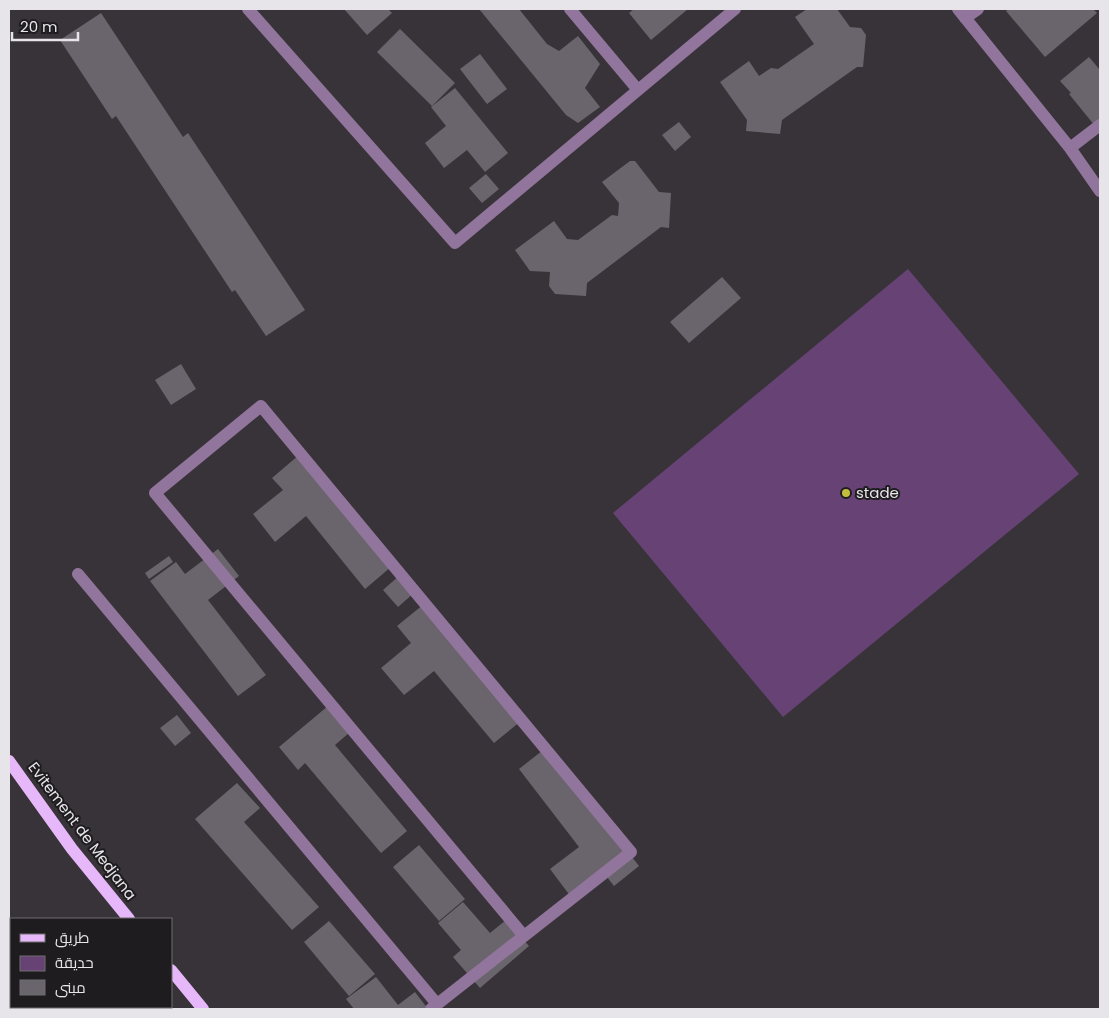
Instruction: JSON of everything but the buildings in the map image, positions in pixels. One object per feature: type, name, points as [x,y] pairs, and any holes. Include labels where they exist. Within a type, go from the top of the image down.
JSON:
[{"type":"main road","name":"Evitement de Medjana","points":[[9,761],[72,849],[129,918]]},
{"type":"main road","points":[[172,971],[203,1009]]},
{"type":"street","points":[[248,9],[455,243],[735,9]]},
{"type":"street","points":[[570,9],[638,90]]},
{"type":"street","points":[[978,9],[962,13],[1070,148],[1100,191]]},
{"type":"street","points":[[1070,148],[1100,125]]},
{"type":"street","points":[[78,574],[434,1007],[632,852],[261,406],[155,493],[524,936]]},
{"type":"green space","name":"stade","points":[[908,269],[1079,474],[783,717],[613,513]]},
{"type":"place","name":"stade","points":[[846,493]]}]
